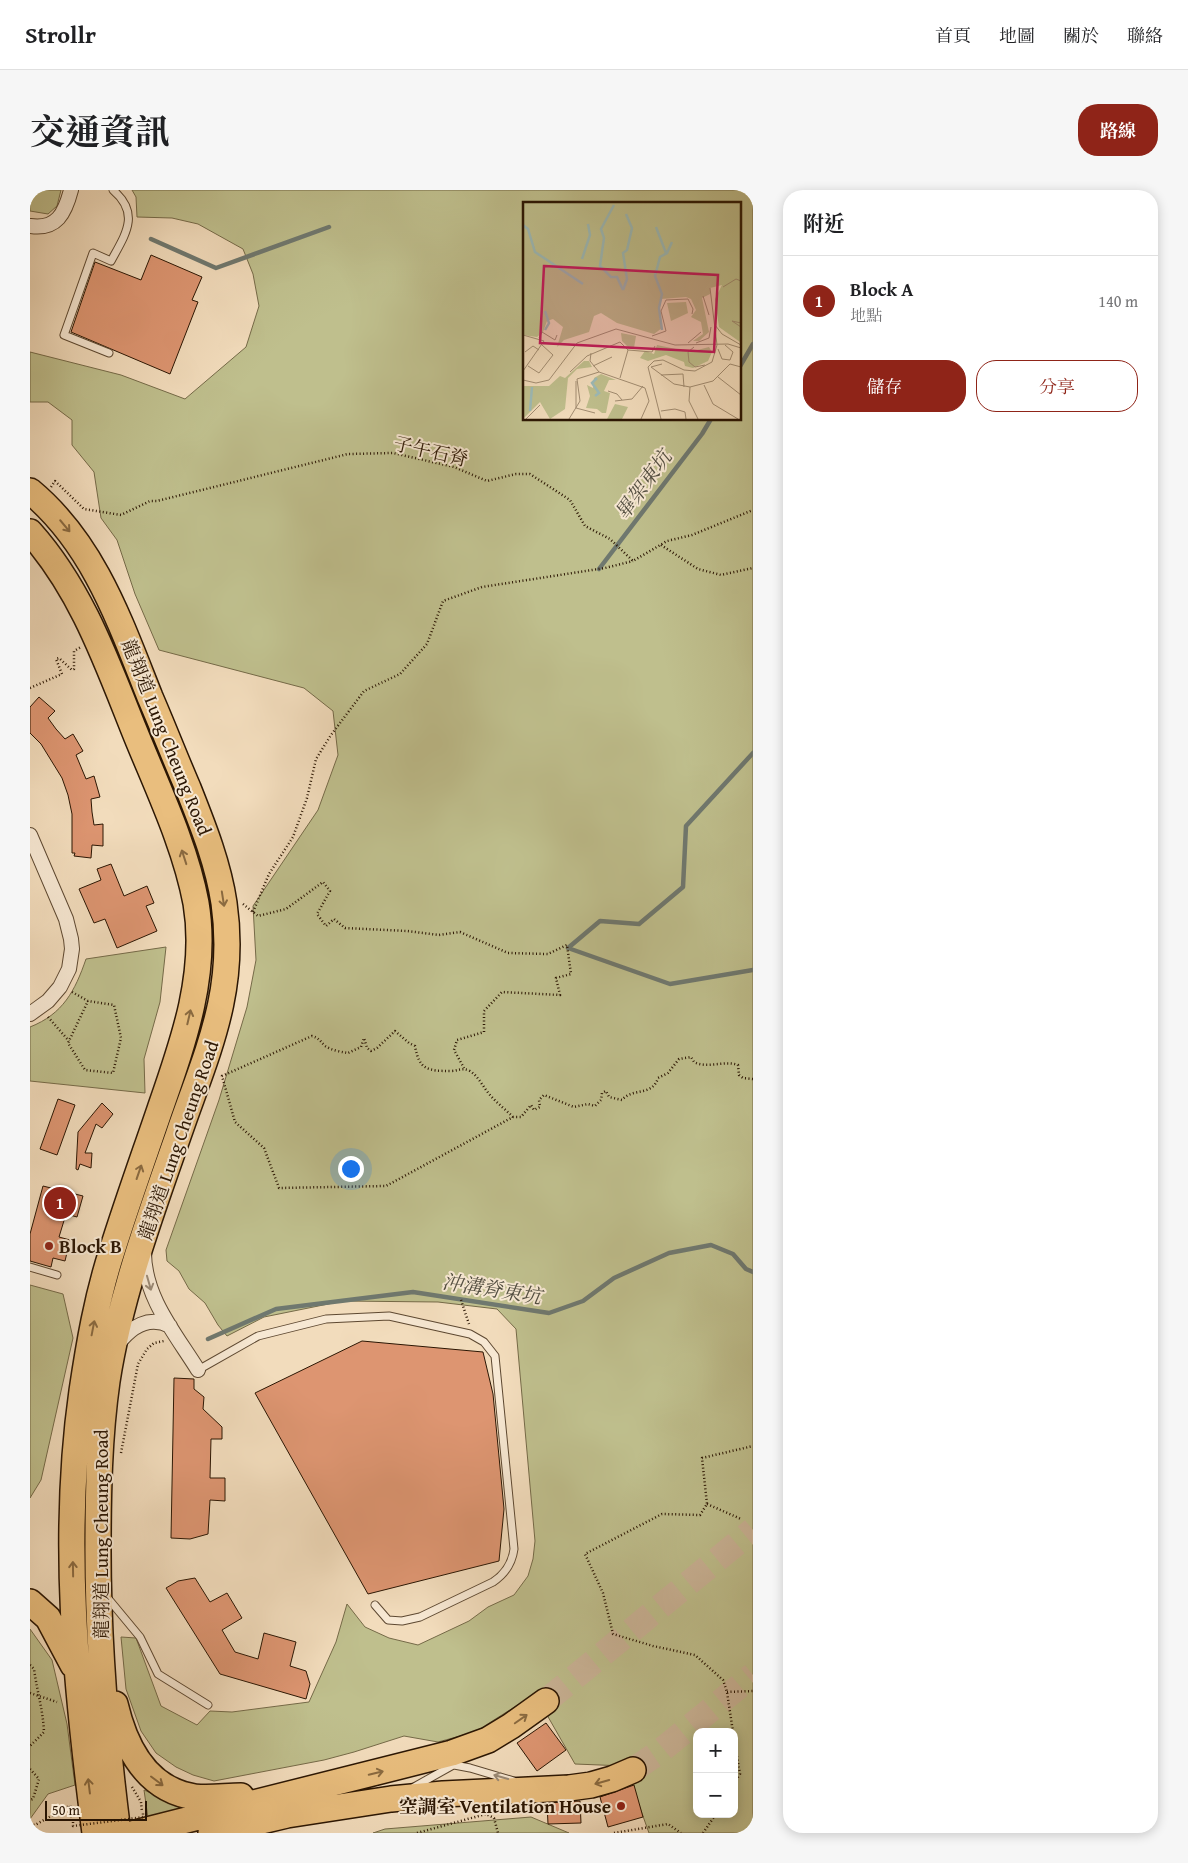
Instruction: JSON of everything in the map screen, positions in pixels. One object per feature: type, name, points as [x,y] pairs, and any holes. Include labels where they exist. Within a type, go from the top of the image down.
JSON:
[{"type":"highway","name":"龍翔道 Lung Cheung Road","points":[[40,490],[58,518],[84,552],[107,593],[206,835],[219,876],[227,936],[226,971],[221,1007],[212,1040],[178,1134],[124,1304],[113,1350],[94,1392],[74,1462],[72,1499],[76,1671],[95,1833]]},
{"type":"highway","name":"龍翔道 Lung Cheung Road","points":[[30,532],[67,580],[79,600],[102,649],[184,858],[196,904],[198,925],[196,985],[186,1030],[111,1254],[96,1314],[94,1392],[99,1456],[98,1586],[101,1664],[109,1767],[118,1833]]},
{"type":"highway","points":[[30,1602],[48,1618],[76,1671]]},
{"type":"highway","points":[[101,1664],[111,1689],[122,1731],[130,1749],[146,1772],[159,1783],[194,1797],[245,1796],[278,1798]]},
{"type":"highway","points":[[211,1827],[278,1798],[429,1760],[480,1743],[511,1726],[546,1701]]},
{"type":"highway","points":[[136,1833],[211,1827],[391,1799],[592,1785],[633,1770]]},
{"type":"highway","points":[[284,1833],[316,1811]]},
{"type":"street","points":[[30,226],[45,226],[56,221],[65,209],[71,190]]},
{"type":"street","points":[[30,835],[66,919],[72,938],[68,969],[60,987],[48,1001],[30,1014]]},
{"type":"street","points":[[145,1235],[144,1254],[147,1279],[153,1295],[198,1370]]},
{"type":"street","points":[[113,1350],[125,1334],[137,1325],[148,1321],[157,1321],[170,1326]]},
{"type":"lane","points":[[109,353],[64,335],[93,253],[111,261],[128,231],[128,208],[114,190]]},
{"type":"lane","points":[[30,1267],[57,1275]]},
{"type":"lane","points":[[198,1370],[258,1336],[326,1319],[380,1316],[389,1316],[470,1334],[484,1342],[495,1356],[514,1549],[511,1562],[504,1574],[488,1586],[420,1617],[402,1621],[388,1620],[375,1605]]},
{"type":"lane","points":[[98,1586],[140,1637],[158,1674],[208,1705]]},
{"type":"lane","points":[[391,1799],[426,1782],[454,1764],[480,1743]]},
{"type":"lane","points":[[429,1760],[454,1764],[548,1788]]},
{"type":"path","name":"子午石脊","points":[[40,490],[56,481],[84,509],[121,515],[150,501],[157,501],[348,454],[393,453],[454,467],[487,481],[516,474],[530,474],[570,500],[585,526],[610,539],[633,560]]},
{"type":"path","points":[[253,912],[269,874],[292,837],[307,798],[316,759],[330,734],[364,691],[400,674],[427,644],[443,601],[482,588],[605,568],[633,560],[667,542],[692,535],[753,510]]},
{"type":"path","points":[[660,545],[698,569],[721,575],[753,568]]},
{"type":"path","points":[[30,688],[62,674],[56,659],[59,658],[72,670],[74,669],[74,651],[78,649]]},
{"type":"path","points":[[240,901],[258,916],[286,909],[323,882],[330,891],[317,914],[326,926],[334,919],[345,928],[407,931],[440,935],[460,932],[508,953],[548,954],[568,945],[571,974],[556,978],[560,995],[502,992],[484,1010],[484,1032],[457,1040],[454,1050],[465,1069],[474,1075],[491,1096],[513,1117]]},
{"type":"path","points":[[48,1018],[69,1041],[85,1070],[113,1073],[121,1038],[114,1005],[88,1001],[70,991]]},
{"type":"path","points":[[69,1041],[88,1001]]},
{"type":"path","points":[[465,1069],[454,1071],[438,1070],[422,1066],[419,1062],[416,1046],[409,1043],[395,1031],[377,1048],[371,1051],[366,1048],[364,1038],[361,1047],[348,1053],[330,1048],[324,1045],[318,1037],[312,1036],[222,1076],[234,1122],[264,1148],[279,1188],[386,1186],[513,1117],[520,1117],[531,1104],[534,1110],[540,1106],[539,1100],[544,1095],[574,1107],[588,1104],[595,1106],[602,1100],[602,1093],[606,1091],[609,1097],[622,1100],[627,1095],[650,1090],[657,1083],[659,1077],[668,1073],[677,1060],[684,1058],[692,1057],[694,1062],[699,1064],[719,1065],[727,1062],[734,1063],[738,1065],[738,1075],[753,1079]]},
{"type":"path","points":[[461,1300],[468,1318]]},
{"type":"path","points":[[120,1457],[138,1364],[147,1349],[154,1343],[166,1340]]},
{"type":"path","points":[[732,1728],[723,1680],[695,1655],[653,1646],[613,1634],[602,1593],[585,1554],[662,1514],[700,1516],[707,1504],[702,1458],[753,1446]]},
{"type":"path","points":[[707,1504],[741,1519]]},
{"type":"path","points":[[30,1665],[34,1669],[37,1694],[43,1710],[44,1732],[30,1746]]},
{"type":"path","points":[[726,1692],[753,1692]]},
{"type":"path","points":[[30,1693],[57,1702]]},
{"type":"path","points":[[738,1762],[740,1774],[738,1777]]},
{"type":"path","points":[[30,1769],[39,1779],[33,1799],[30,1800]]},
{"type":"path","points":[[30,1824],[35,1825],[69,1806],[74,1826],[143,1817],[141,1802]]},
{"type":"path","points":[[417,1833],[486,1814],[494,1818],[498,1833]]},
{"type":"path","points":[[703,1833],[713,1818]]},
{"type":"path","points":[[614,1833],[668,1824],[681,1833]]},
{"type":"green space","points":[[30,190],[61,190],[57,206],[48,214],[30,211]]},
{"type":"green space","points":[[132,190],[753,190],[753,1833],[649,1833],[625,1766],[575,1764],[535,1694],[475,1732],[438,1742],[404,1736],[324,1760],[214,1781],[193,1775],[176,1767],[156,1753],[141,1731],[126,1689],[121,1637],[136,1638],[161,1706],[197,1725],[210,1711],[232,1712],[309,1702],[336,1642],[347,1604],[365,1627],[389,1638],[418,1645],[469,1621],[488,1607],[514,1595],[528,1576],[533,1559],[535,1541],[516,1329],[497,1309],[438,1302],[343,1301],[264,1317],[227,1336],[205,1303],[189,1289],[179,1271],[167,1261],[166,1250],[219,1100],[247,1007],[256,960],[253,906],[318,810],[338,755],[333,711],[304,688],[159,650],[135,594],[117,540],[101,518],[94,472],[72,445],[72,420],[48,402],[30,402],[30,352],[121,375],[185,399],[246,347],[259,306],[253,274],[243,249],[198,224],[172,218],[137,217],[136,197]]},
{"type":"green space","points":[[166,947],[160,1002],[144,1059],[145,1093],[30,1081],[30,1027],[51,1015],[66,1000],[77,981],[86,959]]},
{"type":"green space","points":[[30,1285],[63,1294],[73,1338],[41,1480],[30,1498]]},
{"type":"green space","points":[[30,1629],[52,1660],[67,1724],[75,1785],[48,1794],[30,1819]]},
{"type":"green space","points":[[144,1790],[191,1811],[148,1818]]},
{"type":"green space","points":[[531,1817],[569,1833],[373,1833],[385,1829]]},
{"type":"building","points":[[151,255],[202,277],[192,300],[198,302],[170,374],[71,332],[95,262],[141,280]]},
{"type":"building","points":[[39,697],[55,711],[48,718],[56,729],[65,739],[73,734],[83,751],[76,755],[86,779],[94,776],[100,797],[91,799],[92,812],[94,825],[103,824],[103,846],[92,845],[91,858],[74,856],[75,853],[72,853],[72,814],[68,795],[62,778],[41,744],[30,733],[30,707]]},
{"type":"building","points":[[111,864],[124,896],[147,886],[154,903],[146,906],[157,931],[117,948],[105,919],[94,923],[79,889],[101,880],[97,869]]},
{"type":"building","points":[[58,1099],[75,1105],[57,1155],[40,1149]]},
{"type":"building","points":[[102,1103],[113,1114],[102,1128],[96,1124],[85,1153],[92,1153],[91,1168],[80,1164],[78,1170],[76,1169],[78,1132]]},
{"type":"building","points":[[43,1186],[83,1196],[77,1217],[66,1214],[59,1237],[70,1240],[65,1261],[53,1258],[51,1267],[30,1261],[30,1234]]},
{"type":"building","points":[[362,1341],[483,1352],[493,1394],[504,1509],[499,1561],[368,1594],[255,1393]]},
{"type":"building","points":[[174,1378],[194,1379],[194,1389],[204,1397],[203,1409],[222,1427],[222,1439],[211,1439],[210,1478],[225,1478],[225,1501],[210,1500],[208,1534],[190,1539],[171,1538]]},
{"type":"building","points":[[195,1578],[210,1602],[227,1593],[242,1618],[222,1630],[235,1652],[258,1659],[264,1633],[296,1642],[290,1666],[306,1671],[310,1684],[306,1699],[220,1674],[166,1588],[178,1581]]},
{"type":"building","points":[[546,1723],[566,1750],[537,1771],[517,1743]]},
{"type":"building","name":"空調室 Ventilation House","points":[[634,1785],[643,1817],[608,1827],[600,1797]]},
{"type":"building","points":[[580,1801],[581,1823],[548,1824],[547,1803]]},
{"type":"waterway","points":[[151,239],[216,268],[329,227]]},
{"type":"waterway","name":"畢架東坑","points":[[740,366],[753,344]]},
{"type":"waterway","name":"畢架東坑","points":[[599,569],[702,434],[710,420]]},
{"type":"waterway","points":[[568,948],[600,921],[639,924],[683,887],[686,826],[753,753]]},
{"type":"waterway","points":[[568,948],[670,984],[753,970]]},
{"type":"waterway","name":"沖溝脊東坑","points":[[208,1339],[276,1309],[413,1292],[549,1313],[583,1301],[614,1278],[669,1253],[711,1245],[733,1254],[746,1269],[753,1272]]},
{"type":"tunnel","points":[[546,1701],[753,1530]]},
{"type":"tunnel","points":[[633,1770],[658,1753],[753,1675]]},
{"type":"place","name":"Block A","points":[[60,1203]]},
{"type":"place","name":"Block B","points":[[49,1246]]},
{"type":"place","name":"空調室 Ventilation House","points":[[621,1806]]}]
